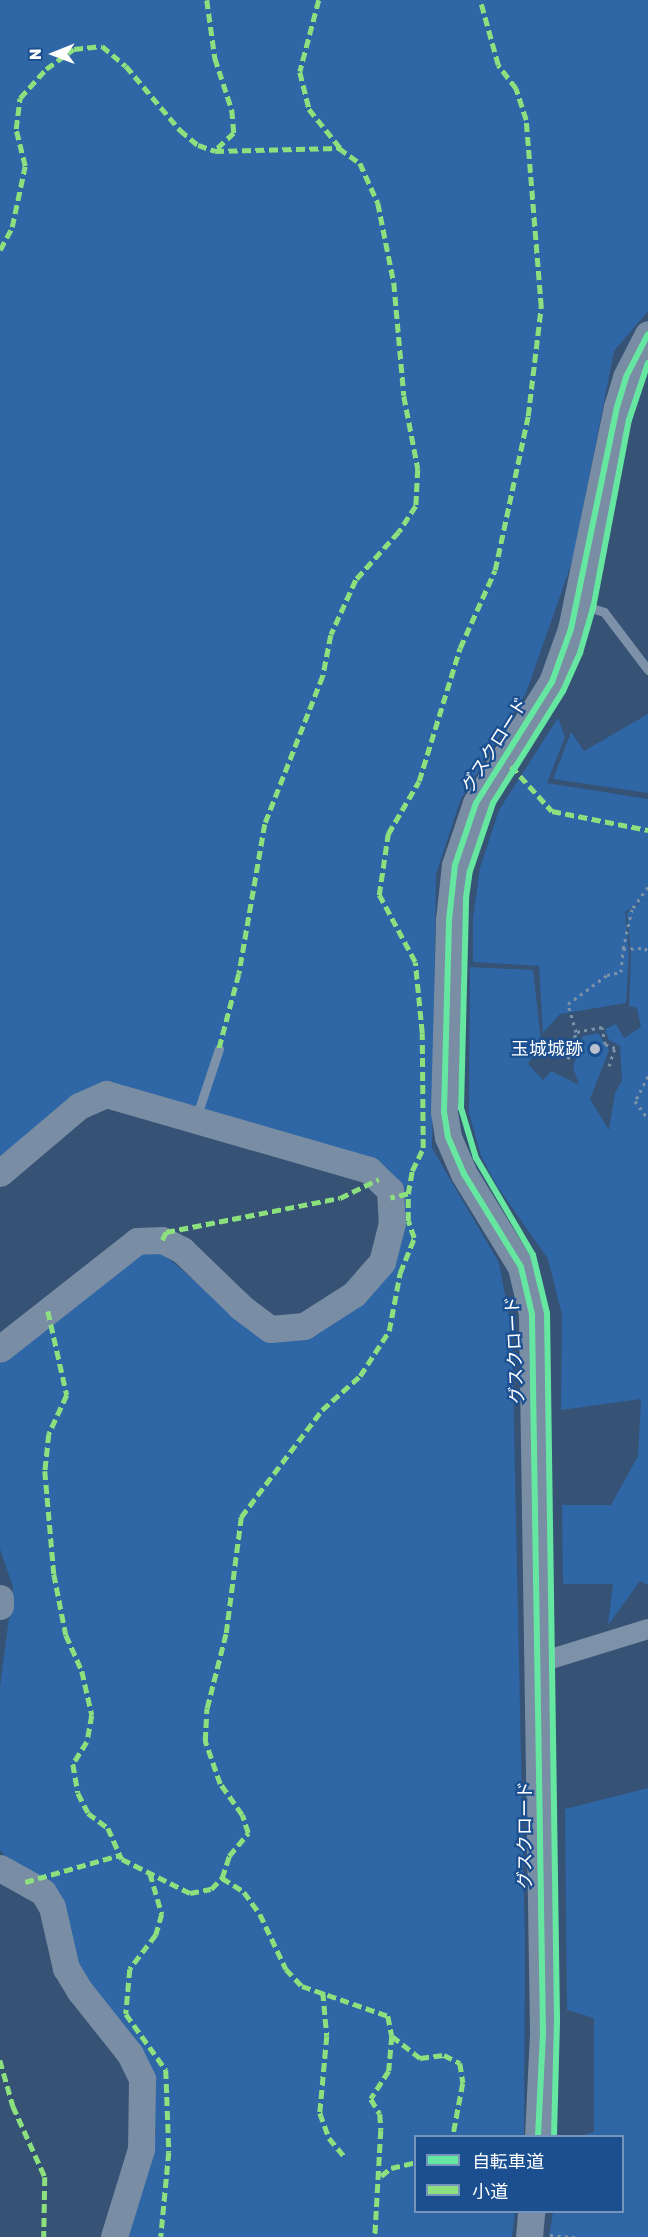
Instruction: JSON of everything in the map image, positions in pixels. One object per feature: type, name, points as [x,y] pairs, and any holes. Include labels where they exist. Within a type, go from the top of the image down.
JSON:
[{"type":"street","name":"グスクロード","points":[[538,2135],[543,2033],[532,1314],[521,1267],[464,1174],[448,1137],[444,1112],[449,920],[455,865],[476,803],[552,682],[578,604],[617,407],[626,377],[648,334]]},
{"type":"street","points":[[0,1173],[79,1106],[106,1094],[369,1170],[390,1190],[392,1223],[382,1262],[354,1293],[304,1326],[270,1329],[240,1306],[183,1250],[162,1240],[137,1241],[0,1349]]},
{"type":"street","points":[[0,1598],[0,1606]]},
{"type":"street","points":[[538,1663],[648,1629]]},
{"type":"street","points":[[0,1868],[43,1892],[52,1907],[66,1968],[80,1991],[130,2054],[142,2079],[141,2149],[114,2237]]},
{"type":"street","points":[[531,2213],[537,2236]]},
{"type":"lane","points":[[578,604],[604,612],[648,670]]},
{"type":"lane","points":[[196,1119],[219,1049]]},
{"type":"path","points":[[568,1059],[576,1032],[568,1004],[608,975],[621,972],[623,949],[632,909],[648,887]]},
{"type":"path","points":[[623,949],[645,948],[648,952]]},
{"type":"path","points":[[576,1032],[602,1027],[605,1044],[615,1048],[609,1066]]},
{"type":"path","points":[[648,1076],[635,1101],[648,1119]]},
{"type":"path","points":[[537,2236],[575,2237]]},
{"type":"shaded area","points":[[0,0],[648,0],[648,311],[614,351],[573,559],[526,693],[460,801],[436,874],[432,1148],[499,1263],[512,1332],[525,1944],[524,2135],[414,2135],[414,2213],[515,2213],[512,2237],[124,2237],[156,2132],[149,2069],[73,1971],[56,1889],[10,1862],[0,1850],[0,1687],[13,1587],[0,1549],[0,1359],[128,1254],[158,1250],[255,1331],[364,1299],[394,1183],[113,1084],[0,1160]]},
{"type":"shaded area","points":[[648,714],[648,793],[553,779],[571,732],[584,751]]},
{"type":"shaded area","points":[[558,718],[565,737],[547,783],[648,799],[648,1585],[640,1581],[608,1625],[613,1584],[563,1584],[562,1505],[611,1505],[638,1456],[641,1399],[561,1410],[562,1315],[548,1259],[497,1186],[481,1156],[469,1113],[470,967],[533,970],[541,1041],[528,1064],[543,1080],[551,1071],[579,1085],[573,1067],[583,1036],[598,1033],[609,1050],[590,1099],[609,1130],[615,1093],[622,1080],[620,1046],[609,1040],[605,1029],[616,1024],[624,1038],[641,1027],[637,1008],[629,1006],[631,955],[627,913],[646,898],[625,912],[629,954],[626,1003],[560,1014],[543,1033],[539,966],[473,962],[473,918],[480,868],[499,810]]},
{"type":"shaded area","points":[[648,1788],[648,2237],[549,2237],[553,2213],[624,2213],[624,2135],[584,2135],[594,2132],[594,2018],[567,2010],[565,1809]]},
{"type":"marked path","points":[[207,0],[215,58],[232,110],[234,133],[215,151]]},
{"type":"marked path","points":[[319,0],[300,72],[309,109],[342,150]]},
{"type":"marked path","points":[[408,1194],[412,1171],[423,1148],[422,1033],[415,962],[379,895],[388,834],[419,781],[460,648],[495,570],[528,416],[541,307],[526,120],[516,89],[498,65],[480,0]]},
{"type":"marked path","points":[[0,250],[12,227],[25,166],[16,129],[20,98],[46,69],[74,49],[102,46],[126,66],[180,130],[198,145],[215,151],[339,148],[360,163],[378,203],[394,283],[404,396],[418,469],[416,506],[399,532],[356,580],[331,635],[323,676],[265,824],[239,974],[219,1049]]},
{"type":"marked path","points":[[511,766],[552,811],[648,830]]},
{"type":"marked path","points":[[162,1240],[166,1232],[340,1198],[379,1179]]},
{"type":"marked path","points":[[48,1311],[67,1395],[49,1434],[45,1471],[54,1574],[66,1635],[82,1671],[92,1715],[87,1742],[73,1764],[78,1793],[88,1813],[108,1828],[122,1859],[190,1893],[211,1889],[222,1878],[229,1856],[248,1833],[242,1815],[220,1784],[205,1741],[207,1708],[226,1633],[241,1517],[322,1410],[360,1376],[389,1331],[400,1273],[414,1238],[408,1221],[408,1194],[390,1198]]},
{"type":"marked path","points":[[25,1882],[120,1855]]},
{"type":"marked path","points":[[150,1873],[162,1914],[156,1935],[130,1969],[126,2014],[166,2070],[169,2152],[161,2237]]},
{"type":"marked path","points":[[222,1878],[244,1892],[260,1914],[286,1969],[302,1986],[388,2016],[392,2036],[389,2071],[371,2099],[380,2114],[381,2130],[375,2237]]},
{"type":"marked path","points":[[323,1992],[327,2036],[320,2113],[329,2138],[346,2158]]},
{"type":"marked path","points":[[392,2036],[420,2058],[444,2055],[460,2063],[463,2083],[453,2135]]},
{"type":"marked path","points":[[0,2060],[13,2106],[45,2177],[44,2237]]},
{"type":"marked path","points":[[381,2176],[391,2168],[414,2162]]},
{"type":"cycle path","points":[[538,2135],[543,2033],[532,1314],[521,1267],[464,1174],[448,1137],[444,1112],[449,920],[455,865],[476,803],[552,682],[571,629],[617,407],[626,377],[648,334]]},
{"type":"cycle path","points":[[554,2135],[557,2019],[547,1313],[533,1255],[476,1158],[461,1108],[466,898],[470,871],[493,803],[563,691],[580,653],[593,608],[629,420],[648,363]]},
{"type":"place","name":"玉城城跡","points":[[595,1049]]}]
